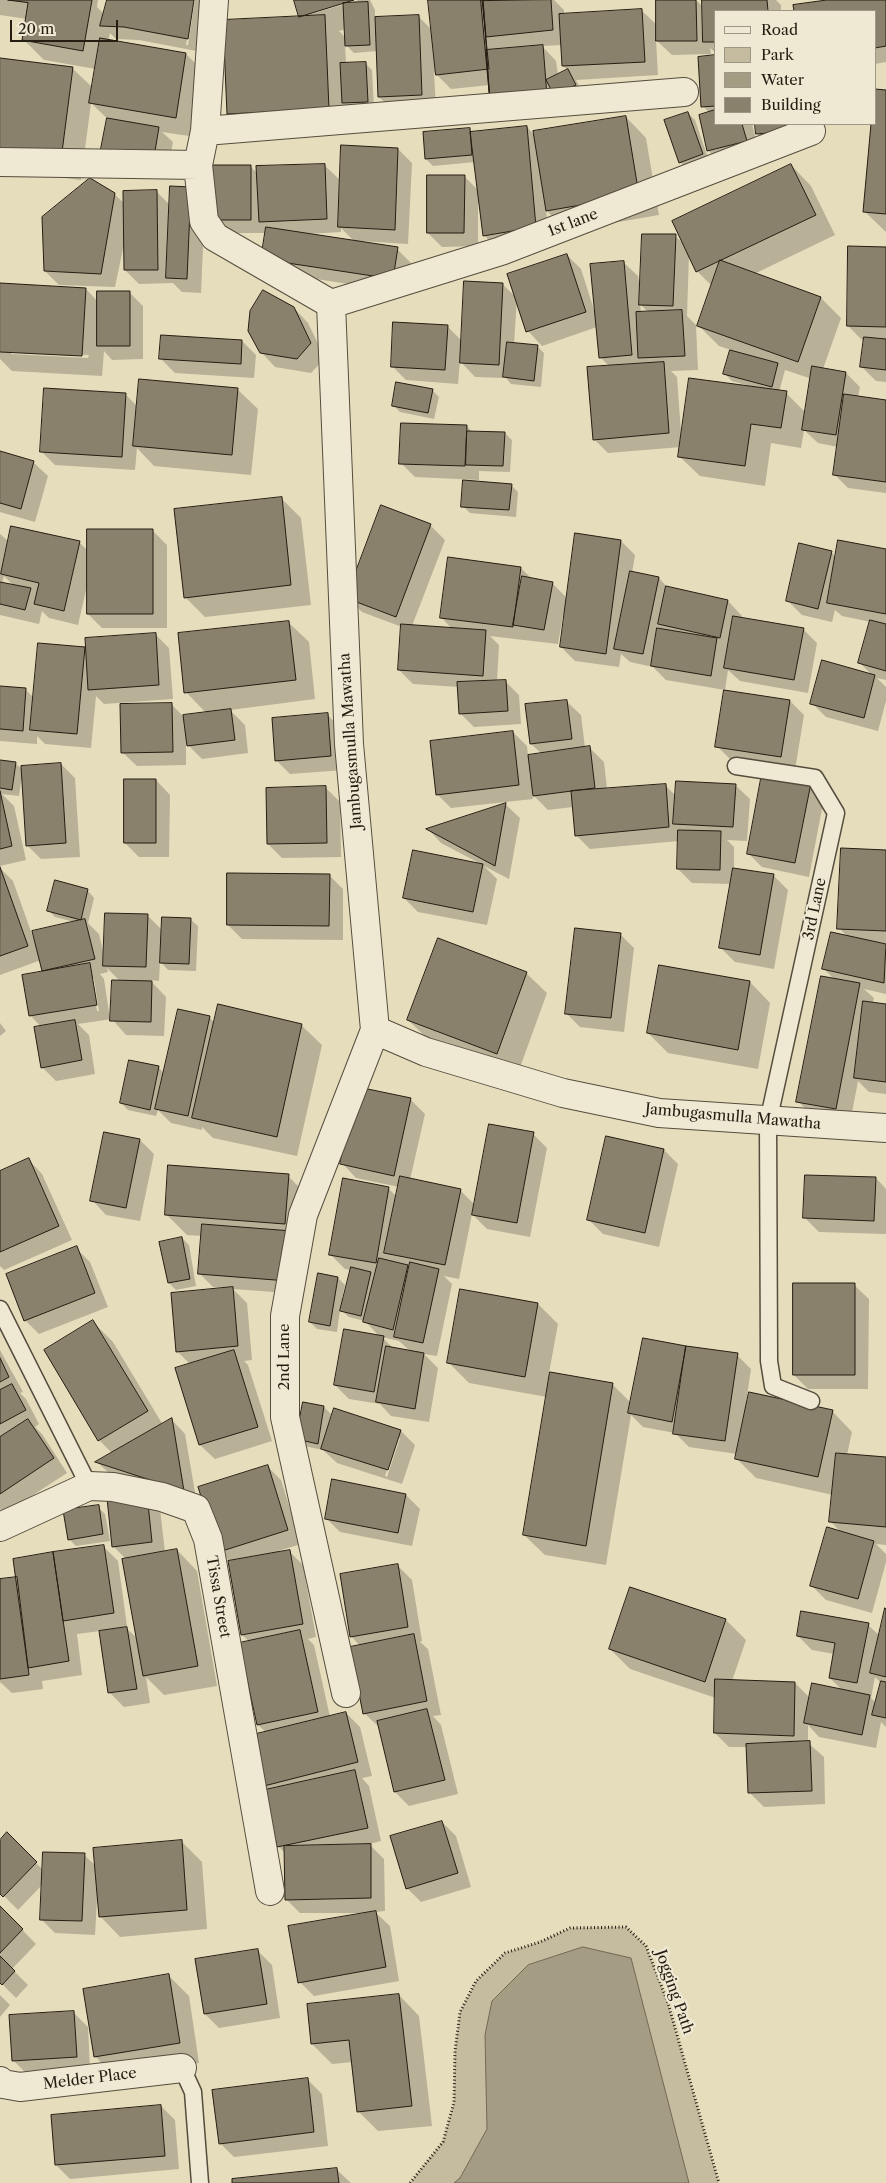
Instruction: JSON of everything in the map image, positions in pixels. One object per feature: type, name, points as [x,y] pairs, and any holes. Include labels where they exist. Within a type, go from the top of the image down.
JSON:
[{"type":"street","points":[[214,0],[205,131],[198,165],[204,221],[215,237],[331,304]]},
{"type":"street","points":[[205,131],[684,92]]},
{"type":"street","name":"1st lane","points":[[331,304],[501,250],[811,131]]},
{"type":"street","points":[[0,162],[198,165]]},
{"type":"street","name":"Jambugasmulla Mawatha","points":[[331,304],[349,744],[375,1030],[426,1052],[563,1093],[659,1113],[768,1122],[886,1128]]},
{"type":"street","name":"2nd Lane","points":[[346,1693],[285,1417],[285,1316],[303,1215],[375,1030]]},
{"type":"street","name":"Tissa Street","points":[[0,1527],[89,1486],[113,1486],[162,1496],[196,1510],[208,1540],[270,1891]]},
{"type":"street","name":"Melder Place","points":[[0,2081],[3,2084],[20,2088],[182,2068]]},
{"type":"lane","name":"3rd Lane","points":[[736,766],[815,778],[836,813],[768,1122]]},
{"type":"lane","points":[[768,1122],[769,1361],[773,1386],[811,1401]]},
{"type":"lane","points":[[0,1309],[89,1486]]},
{"type":"lane","points":[[182,2068],[193,2092],[200,2183]]},
{"type":"path","name":"Jogging Path","points":[[410,2183],[443,2142],[454,2102],[455,2051],[460,2012],[476,1981],[505,1953],[540,1942],[570,1928],[626,1927],[646,1946],[668,2003],[719,2183]]},
{"type":"green space","points":[[626,1927],[646,1946],[668,2003],[719,2183],[410,2183],[443,2141],[454,2102],[455,2051],[460,2012],[476,1981],[505,1953],[540,1942],[570,1928]]},
{"type":"water","points":[[583,1947],[631,1958],[689,2183],[454,2183],[460,2178],[487,2129],[485,2035],[492,2001],[528,1965]]},
{"type":"building","points":[[8,0],[92,0],[83,51],[22,40],[28,3]]},
{"type":"building","points":[[107,0],[194,0],[188,39],[124,27],[100,26]]},
{"type":"building","points":[[294,0],[354,0],[299,17]]},
{"type":"building","points":[[428,0],[482,0],[489,69],[436,75]]},
{"type":"building","points":[[481,0],[483,0],[490,102]]},
{"type":"building","points":[[551,0],[553,30],[486,37],[483,1]]},
{"type":"building","points":[[656,0],[696,0],[697,41],[656,41]]},
{"type":"building","points":[[702,0],[767,0],[768,10],[714,10],[714,42],[703,42]]},
{"type":"building","points":[[827,0],[886,0],[886,46],[876,48],[876,10],[794,10],[793,5]]},
{"type":"building","points":[[368,2],[370,45],[345,46],[343,3]]},
{"type":"building","points":[[642,9],[645,62],[562,66],[559,14]]},
{"type":"building","points":[[325,15],[329,109],[227,114],[223,20]]},
{"type":"building","points":[[419,15],[422,95],[378,97],[375,17]]},
{"type":"building","points":[[100,38],[186,53],[176,118],[89,103]]},
{"type":"building","points":[[543,45],[547,96],[490,102],[486,50]]},
{"type":"building","points":[[714,55],[714,106],[701,107],[698,57]]},
{"type":"building","points":[[0,58],[73,67],[61,160],[0,153]]},
{"type":"building","points":[[366,62],[368,102],[342,103],[340,63]]},
{"type":"building","points":[[568,69],[576,85],[554,95],[546,80]]},
{"type":"building","points":[[876,89],[886,90],[886,214],[863,212],[871,125],[876,125]]},
{"type":"building","points":[[714,110],[714,125],[742,125],[747,141],[707,151],[699,115]]},
{"type":"building","points":[[688,112],[703,154],[679,163],[664,120]]},
{"type":"building","points":[[626,116],[639,195],[546,211],[533,131]]},
{"type":"building","points":[[107,118],[159,127],[153,163],[100,154]]},
{"type":"building","points":[[755,125],[805,125],[806,130],[756,134]]},
{"type":"building","points":[[527,126],[536,227],[483,236],[470,132]]},
{"type":"building","points":[[470,128],[472,155],[425,159],[423,132]]},
{"type":"building","points":[[341,145],[398,148],[395,230],[338,227]]},
{"type":"building","points":[[325,164],[327,219],[259,222],[256,166]]},
{"type":"building","points":[[791,164],[816,215],[696,272],[672,221]]},
{"type":"building","points":[[210,165],[251,165],[251,220],[210,220]]},
{"type":"building","points":[[427,175],[465,175],[464,233],[427,233]]},
{"type":"building","points":[[90,178],[115,193],[101,274],[44,271],[42,217]]},
{"type":"building","points":[[170,186],[191,187],[187,279],[166,278]]},
{"type":"building","points":[[157,190],[158,270],[124,270],[123,191]]},
{"type":"building","points":[[266,227],[398,247],[393,279],[261,259]]},
{"type":"building","points":[[642,234],[676,234],[673,306],[639,305]]},
{"type":"building","points":[[848,246],[886,247],[886,327],[847,326]]},
{"type":"building","points":[[567,254],[586,312],[526,332],[507,274]]},
{"type":"building","points":[[720,260],[821,297],[798,362],[697,326]]},
{"type":"building","points":[[624,261],[632,355],[599,358],[590,264]]},
{"type":"building","points":[[464,281],[503,283],[499,365],[460,363]]},
{"type":"building","points":[[0,283],[86,288],[82,356],[0,352]]},
{"type":"building","points":[[263,290],[294,307],[311,343],[297,359],[260,353],[248,331],[250,311]]},
{"type":"building","points":[[97,291],[130,291],[130,346],[97,346]]},
{"type":"building","points":[[682,310],[685,356],[638,358],[636,312]]},
{"type":"building","points":[[393,322],[448,325],[445,370],[391,367]]},
{"type":"building","points":[[161,335],[242,340],[241,364],[159,359]]},
{"type":"building","points":[[864,337],[886,339],[886,370],[860,367]]},
{"type":"building","points":[[507,342],[538,345],[534,381],[503,377]]},
{"type":"building","points":[[730,350],[778,363],[772,387],[723,374]]},
{"type":"building","points":[[664,362],[669,433],[593,440],[587,367]]},
{"type":"building","points":[[812,366],[846,372],[836,435],[802,430]]},
{"type":"building","points":[[689,378],[787,391],[781,428],[751,424],[745,466],[678,457]]},
{"type":"building","points":[[139,379],[238,388],[232,455],[133,446]]},
{"type":"building","points":[[396,382],[433,389],[428,413],[392,406]]},
{"type":"building","points":[[44,388],[126,393],[122,457],[40,452]]},
{"type":"building","points":[[844,394],[886,400],[886,482],[833,475]]},
{"type":"building","points":[[401,423],[467,425],[465,466],[399,464]]},
{"type":"building","points":[[467,431],[505,432],[503,466],[466,465]]},
{"type":"building","points":[[0,451],[34,461],[21,509],[0,503]]},
{"type":"building","points":[[463,480],[512,484],[509,510],[461,507]]},
{"type":"building","points":[[282,497],[291,585],[184,598],[174,509]]},
{"type":"building","points":[[381,505],[431,524],[396,617],[346,598]]},
{"type":"building","points":[[11,526],[80,541],[64,611],[34,604],[39,583],[1,574]]},
{"type":"building","points":[[87,529],[153,529],[153,614],[87,614]]},
{"type":"building","points":[[575,533],[621,540],[606,654],[560,647]]},
{"type":"building","points":[[838,540],[886,549],[886,614],[827,603]]},
{"type":"building","points":[[799,543],[832,551],[818,609],[786,601]]},
{"type":"building","points":[[448,557],[521,567],[513,627],[440,618]]},
{"type":"building","points":[[630,571],[659,577],[643,654],[614,649]]},
{"type":"building","points":[[522,576],[553,582],[544,630],[513,625]]},
{"type":"building","points":[[0,582],[31,588],[25,610],[0,604]]},
{"type":"building","points":[[666,586],[728,600],[720,638],[658,624]]},
{"type":"building","points":[[733,616],[804,628],[794,680],[724,668]]},
{"type":"building","points":[[870,620],[886,624],[886,671],[858,663]]},
{"type":"building","points":[[289,621],[296,680],[184,693],[178,633]]},
{"type":"building","points":[[401,624],[486,630],[483,676],[398,670]]},
{"type":"building","points":[[657,628],[717,638],[711,676],[651,666]]},
{"type":"building","points":[[156,633],[159,685],[88,690],[85,638]]},
{"type":"building","points":[[38,643],[85,647],[77,734],[30,730]]},
{"type":"building","points":[[822,660],[875,675],[864,718],[810,704]]},
{"type":"building","points":[[506,680],[508,711],[459,714],[457,682]]},
{"type":"building","points":[[0,686],[26,688],[23,731],[0,729]]},
{"type":"building","points":[[724,690],[790,700],[781,757],[715,747]]},
{"type":"building","points":[[567,700],[572,739],[530,744],[525,704]]},
{"type":"building","points":[[172,703],[173,752],[121,753],[120,704]]},
{"type":"building","points":[[231,709],[235,740],[187,746],[183,715]]},
{"type":"building","points":[[328,713],[331,756],[275,761],[272,718]]},
{"type":"building","points":[[513,731],[519,785],[436,795],[430,741]]},
{"type":"building","points":[[590,746],[595,788],[533,796],[528,755]]},
{"type":"building","points":[[0,760],[16,762],[12,790],[0,788]]},
{"type":"building","points":[[61,763],[66,843],[26,846],[21,766]]},
{"type":"building","points":[[763,768],[812,778],[795,863],[747,854]]},
{"type":"building","points":[[124,779],[156,779],[156,843],[124,843]]},
{"type":"building","points":[[676,781],[736,784],[733,827],[673,824]]},
{"type":"building","points":[[666,784],[669,827],[575,836],[571,791]]},
{"type":"building","points":[[326,786],[327,843],[267,844],[266,788]]},
{"type":"building","points":[[0,791],[12,846],[0,849]]},
{"type":"building","points":[[506,803],[495,866],[426,829]]},
{"type":"building","points":[[678,830],[721,831],[720,870],[677,869]]},
{"type":"building","points":[[841,848],[886,850],[886,931],[837,929]]},
{"type":"building","points":[[413,850],[483,864],[473,912],[403,898]]},
{"type":"building","points":[[0,867],[28,946],[0,956]]},
{"type":"building","points":[[733,868],[774,874],[760,955],[719,948]]},
{"type":"building","points":[[227,873],[330,874],[329,926],[227,925]]},
{"type":"building","points":[[55,880],[88,889],[81,920],[47,911]]},
{"type":"building","points":[[105,913],[148,914],[146,967],[103,966]]},
{"type":"building","points":[[162,917],[191,918],[189,964],[160,963]]},
{"type":"building","points":[[85,919],[95,959],[42,971],[32,931]]},
{"type":"building","points":[[575,928],[621,933],[611,1018],[565,1014]]},
{"type":"building","points":[[831,932],[886,944],[884,983],[822,969]]},
{"type":"building","points":[[438,938],[527,972],[497,1054],[407,1020]]},
{"type":"building","points":[[90,963],[97,1005],[29,1016],[22,975]]},
{"type":"building","points":[[659,965],[750,981],[738,1050],[647,1033]]},
{"type":"building","points":[[821,976],[860,983],[836,1109],[796,1102]]},
{"type":"building","points":[[112,980],[152,981],[151,1022],[110,1021]]},
{"type":"building","points":[[863,1001],[886,1004],[886,1082],[854,1078]]},
{"type":"building","points":[[218,1004],[302,1024],[277,1137],[192,1118]]},
{"type":"building","points":[[178,1009],[210,1016],[188,1116],[155,1109]]},
{"type":"building","points":[[75,1020],[82,1060],[41,1068],[34,1027]]},
{"type":"building","points":[[129,1060],[159,1066],[150,1110],[120,1103]]},
{"type":"building","points":[[358,1087],[411,1098],[394,1176],[340,1164]]},
{"type":"building","points":[[489,1124],[534,1132],[517,1223],[472,1215]]},
{"type":"building","points":[[104,1132],[140,1139],[126,1208],[90,1201]]},
{"type":"building","points":[[606,1136],[664,1149],[645,1233],[587,1220]]},
{"type":"building","points":[[29,1158],[59,1226],[0,1252],[0,1171]]},
{"type":"building","points":[[168,1165],[289,1174],[285,1224],[165,1215]]},
{"type":"building","points":[[805,1175],[876,1177],[874,1221],[803,1218]]},
{"type":"building","points":[[400,1176],[461,1189],[445,1265],[384,1253]]},
{"type":"building","points":[[343,1178],[389,1187],[376,1263],[329,1255]]},
{"type":"building","points":[[202,1224],[292,1231],[288,1281],[198,1274]]},
{"type":"building","points":[[182,1237],[190,1279],[168,1283],[159,1242]]},
{"type":"building","points":[[77,1246],[95,1293],[24,1321],[6,1274]]},
{"type":"building","points":[[379,1258],[408,1265],[393,1330],[363,1322]]},
{"type":"building","points":[[410,1262],[439,1269],[423,1343],[394,1337]]},
{"type":"building","points":[[351,1267],[371,1272],[361,1316],[340,1311]]},
{"type":"building","points":[[318,1273],[338,1277],[330,1326],[309,1322]]},
{"type":"building","points":[[793,1283],[855,1283],[855,1375],[793,1375]]},
{"type":"building","points":[[233,1287],[238,1346],[176,1352],[171,1293]]},
{"type":"building","points":[[460,1289],[538,1303],[525,1377],[447,1363]]},
{"type":"building","points":[[93,1320],[148,1411],[98,1441],[44,1350]]},
{"type":"building","points":[[344,1329],[384,1336],[374,1392],[334,1385]]},
{"type":"building","points":[[643,1338],[686,1346],[672,1422],[628,1413]]},
{"type":"building","points":[[386,1346],[424,1353],[415,1409],[376,1402]]},
{"type":"building","points":[[686,1346],[738,1353],[725,1441],[673,1434]]},
{"type":"building","points":[[234,1350],[258,1427],[199,1445],[175,1368]]},
{"type":"building","points":[[0,1358],[9,1377],[0,1382]]},
{"type":"building","points":[[550,1372],[613,1383],[586,1546],[523,1535]]},
{"type":"building","points":[[12,1384],[26,1410],[0,1424],[0,1390]]},
{"type":"building","points":[[749,1392],[833,1410],[818,1477],[735,1459]]},
{"type":"building","points":[[303,1402],[324,1406],[318,1444],[296,1439]]},
{"type":"building","points":[[334,1408],[401,1430],[388,1470],[321,1449]]},
{"type":"building","points":[[172,1418],[184,1491],[95,1462]]},
{"type":"building","points":[[28,1419],[54,1458],[0,1494],[0,1437]]},
{"type":"building","points":[[836,1453],[886,1457],[886,1527],[829,1522]]},
{"type":"building","points":[[268,1465],[288,1530],[219,1552],[198,1487]]},
{"type":"building","points":[[332,1479],[406,1494],[398,1533],[325,1519]]},
{"type":"building","points":[[147,1494],[152,1542],[112,1547],[107,1498]]},
{"type":"building","points":[[99,1505],[103,1534],[68,1540],[63,1510]]},
{"type":"building","points":[[827,1527],[874,1541],[858,1599],[810,1586]]},
{"type":"building","points":[[104,1545],[114,1613],[63,1621],[53,1552]]},
{"type":"building","points":[[177,1549],[198,1666],[143,1676],[122,1559]]},
{"type":"building","points":[[290,1550],[303,1624],[241,1635],[228,1561]]},
{"type":"building","points":[[53,1552],[69,1661],[28,1668],[13,1559]]},
{"type":"building","points":[[398,1564],[408,1627],[350,1637],[340,1574]]},
{"type":"building","points":[[17,1577],[29,1675],[0,1679],[0,1579]]},
{"type":"building","points":[[630,1587],[726,1619],[705,1682],[609,1649]]},
{"type":"building","points":[[886,1609],[886,1677],[870,1673]]},
{"type":"building","points":[[801,1611],[869,1623],[857,1683],[829,1678],[835,1643],[797,1636]]},
{"type":"building","points":[[127,1627],[137,1689],[108,1693],[99,1631]]},
{"type":"building","points":[[300,1630],[318,1712],[257,1725],[239,1643]]},
{"type":"building","points":[[414,1634],[427,1701],[363,1714],[350,1647]]},
{"type":"building","points":[[715,1679],[795,1682],[794,1736],[714,1733]]},
{"type":"building","points":[[881,1681],[886,1682],[886,1718],[872,1715]]},
{"type":"building","points":[[812,1683],[870,1695],[862,1735],[804,1723]]},
{"type":"building","points":[[427,1709],[445,1780],[394,1792],[377,1721]]},
{"type":"building","points":[[346,1712],[358,1762],[260,1787],[248,1736]]},
{"type":"building","points":[[810,1741],[812,1791],[748,1793],[746,1744]]},
{"type":"building","points":[[355,1770],[368,1828],[277,1847],[265,1790]]},
{"type":"building","points":[[442,1821],[458,1873],[406,1889],[390,1836]]},
{"type":"building","points":[[7,1832],[37,1862],[3,1897],[0,1894],[0,1840]]},
{"type":"building","points":[[182,1840],[187,1910],[99,1917],[93,1848]]},
{"type":"building","points":[[371,1844],[371,1898],[285,1900],[284,1846]]},
{"type":"building","points":[[43,1852],[85,1853],[82,1921],[40,1920]]},
{"type":"building","points":[[0,1906],[23,1929],[0,1953]]},
{"type":"building","points":[[376,1911],[386,1967],[298,1983],[288,1926]]},
{"type":"building","points":[[258,1949],[267,2004],[204,2014],[195,1959]]},
{"type":"building","points":[[0,1956],[15,1971],[2,1985],[0,1983]]},
{"type":"building","points":[[169,1974],[180,2043],[94,2057],[83,1989]]},
{"type":"building","points":[[399,1994],[412,2106],[357,2112],[349,2040],[311,2044],[307,2004]]},
{"type":"building","points":[[74,2011],[77,2057],[12,2061],[9,2015]]},
{"type":"building","points":[[308,2078],[314,2132],[219,2144],[212,2090]]},
{"type":"building","points":[[161,2105],[165,2156],[55,2165],[51,2115]]},
{"type":"building","points":[[337,2168],[339,2183],[232,2183],[232,2179]]}]
